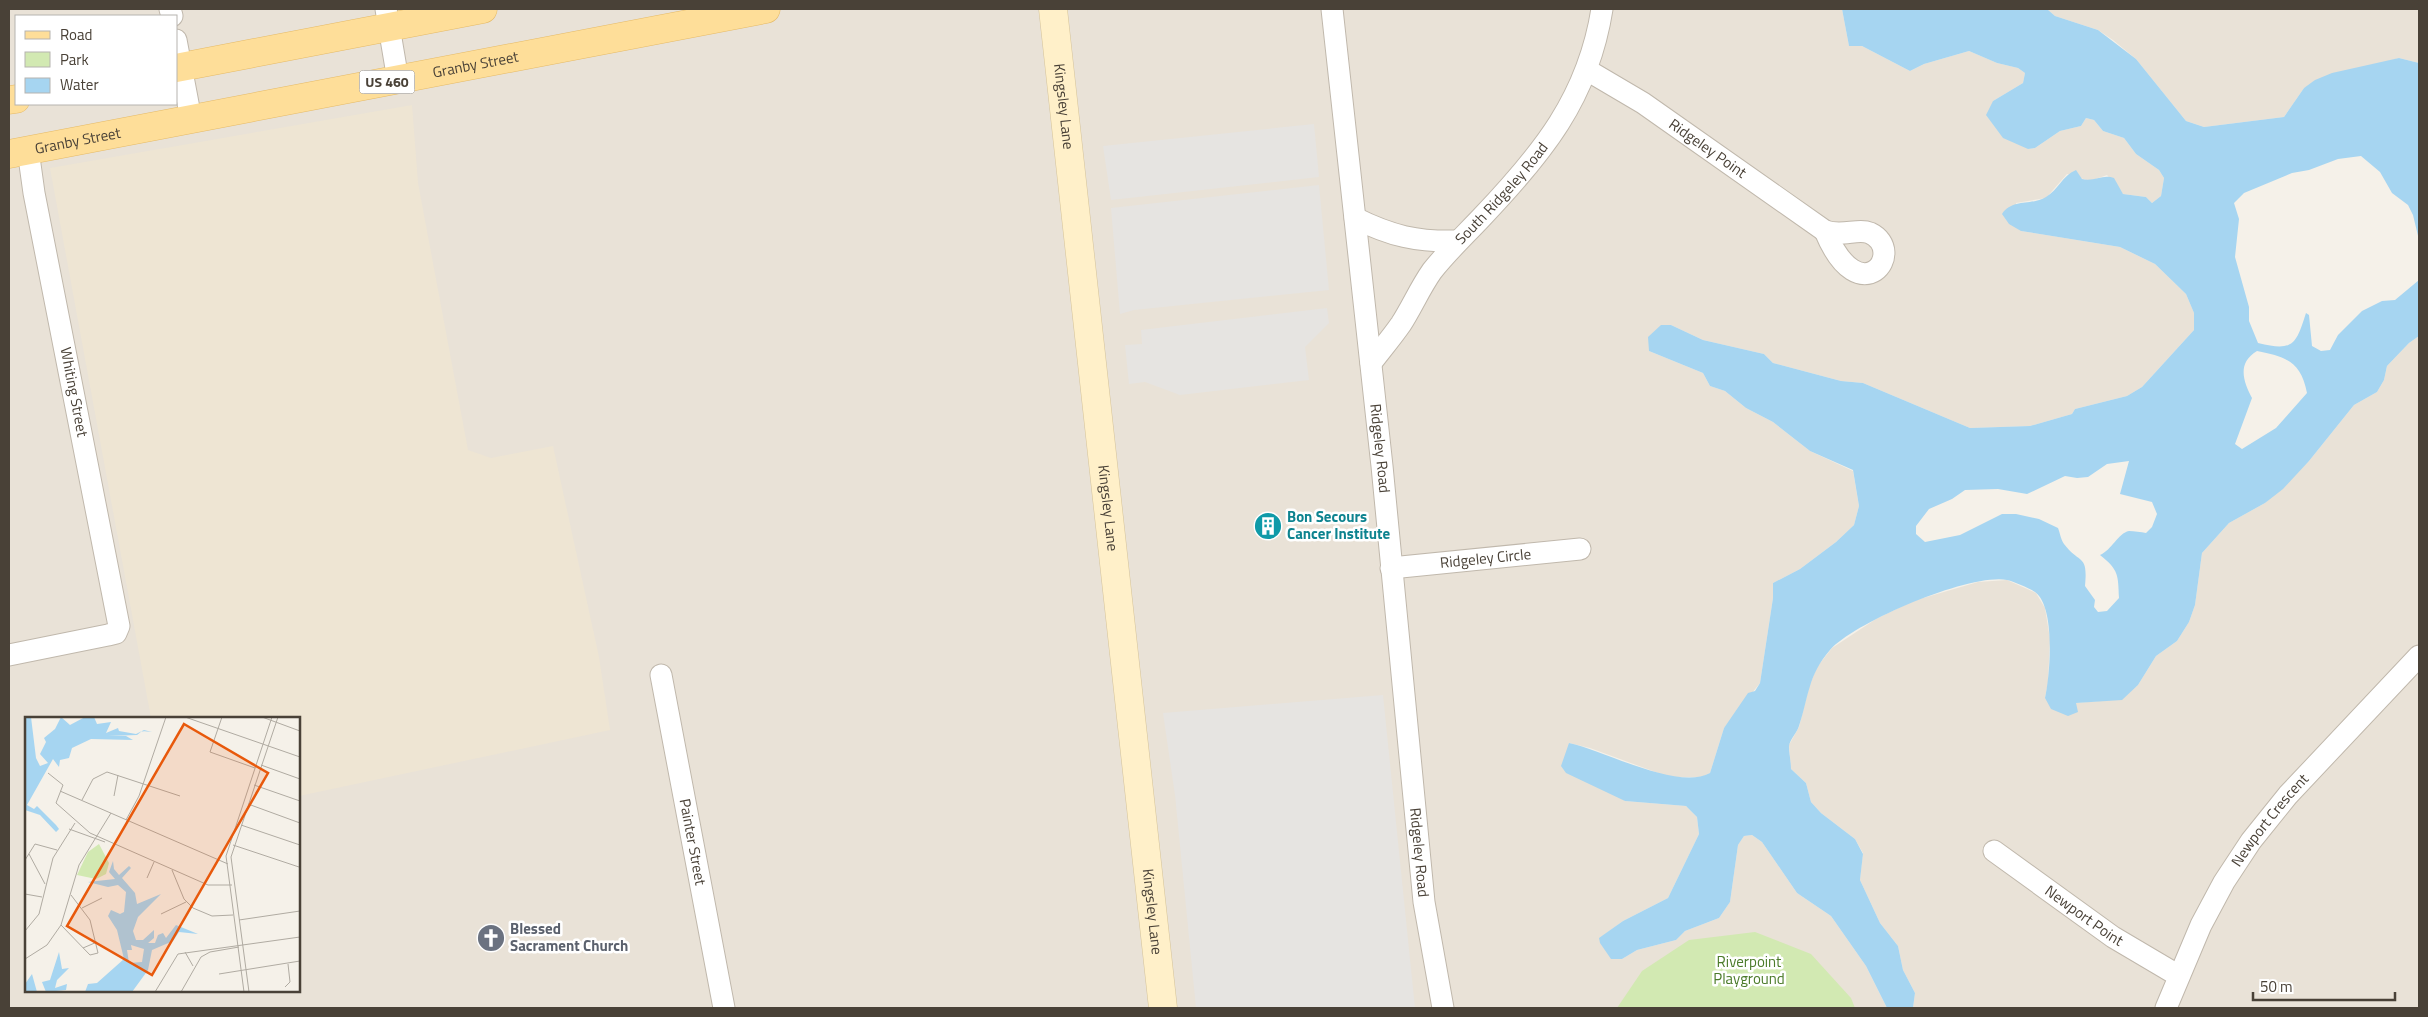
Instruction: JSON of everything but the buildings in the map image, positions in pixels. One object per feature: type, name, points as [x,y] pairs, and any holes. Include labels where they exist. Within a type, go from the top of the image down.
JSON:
[{"type":"main road","points":[[179,67],[388,18],[484,9]]},
{"type":"main road","name":"Granby Street","points":[[19,152],[766,9]]},
{"type":"street","name":"Kingsley Lane","points":[[1053,9],[1162,1008]]},
{"type":"street","name":"Ridgeley Road","points":[[1332,9],[1418,816],[1424,902],[1443,1008]]},
{"type":"street","name":"South Ridgeley Road","points":[[1370,362],[1402,322],[1432,271],[1457,241],[1524,171],[1565,114],[1588,70],[1598,35],[1602,9]]},
{"type":"street","points":[[388,18],[398,80]]},
{"type":"street","points":[[179,67],[191,119]]},
{"type":"street","name":"Ridgeley Point","points":[[1588,70],[1643,103],[1825,231]]},
{"type":"street","name":"Whiting Street","points":[[9,655],[116,632],[119,626],[34,193],[19,152]]},
{"type":"street","points":[[1355,218],[1377,229],[1403,238],[1430,242],[1457,241]]},
{"type":"street","name":"Ridgeley Circle","points":[[1391,568],[1580,549]]},
{"type":"street","name":"Newport Crescent","points":[[2166,1008],[2206,916],[2224,882],[2251,841],[2288,795],[2418,660]]},
{"type":"street","name":"Painter Street","points":[[661,675],[724,1008]]},
{"type":"street","name":"Newport Point","points":[[1994,850],[2112,936],[2179,976]]},
{"type":"shaded area","points":[[9,9],[1842,9],[1849,46],[1862,46],[1910,71],[1924,64],[1969,51],[1997,63],[2018,68],[2025,73],[2023,83],[1993,101],[2028,149],[2035,148],[2060,131],[2081,126],[2086,118],[2094,120],[2103,131],[2124,138],[2136,154],[2159,170],[2164,178],[2161,196],[2152,203],[2146,197],[2123,194],[2107,175],[2090,181],[2067,174],[2046,198],[2016,203],[2021,231],[2120,247],[2155,264],[2186,294],[2194,313],[2194,330],[2142,387],[2127,396],[2075,409],[2072,414],[2030,426],[1970,428],[1863,383],[1841,381],[1773,363],[1764,354],[1703,340],[1671,325],[1649,351],[1703,373],[1710,386],[1725,391],[1746,408],[1773,422],[1810,451],[1853,471],[1859,506],[1854,525],[1836,542],[1800,569],[1773,583],[1773,598],[1760,683],[1724,728],[1710,773],[1702,777],[1669,777],[1590,748],[1569,743],[1625,801],[1686,806],[1697,817],[1699,834],[1668,898],[1623,921],[1600,938],[1622,959],[1637,950],[1676,940],[1685,931],[1719,918],[1730,902],[1738,845],[1744,836],[1752,835],[1762,842],[1797,893],[1831,916],[1866,966],[1887,1008],[9,1008]]},
{"type":"shaded area","points":[[2047,9],[2419,9],[2419,63],[2399,58],[2304,88],[2284,117],[2204,127],[2186,121],[2136,59],[2113,40],[2098,30],[2055,16]]},
{"type":"shaded area","points":[[412,105],[418,183],[468,450],[491,458],[553,446],[599,657],[610,730],[300,796],[300,717],[151,717],[50,168]]},
{"type":"shaded area","points":[[1314,124],[1319,177],[1111,200],[1103,146]]},
{"type":"shaded area","points":[[1319,185],[1329,290],[1134,310],[1120,314],[1111,208]]},
{"type":"shaded area","points":[[1327,308],[1329,323],[1305,347],[1309,380],[1180,395],[1145,382],[1129,384],[1125,345],[1142,344],[1141,330]]},
{"type":"shaded area","points":[[2419,336],[2419,1008],[1913,1008],[1915,993],[1903,970],[1898,946],[1880,923],[1860,880],[1863,853],[1855,839],[1821,813],[1811,802],[1806,783],[1791,769],[1789,745],[1799,727],[1809,687],[1817,667],[1832,648],[1876,619],[1913,601],[1978,582],[2007,580],[2036,593],[2045,608],[2050,639],[2048,682],[2045,698],[2076,703],[2122,699],[2138,685],[2156,656],[2177,641],[2189,622],[2195,605],[2202,553],[2229,523],[2265,503],[2309,461],[2354,405],[2377,392],[2384,380],[2387,366],[2409,343]]},
{"type":"shaded area","points":[[1383,695],[1415,1008],[1196,1008],[1175,795],[1163,713]]},
{"type":"green space","name":"Riverpoint Playground","points":[[1755,932],[1811,954],[1851,998],[1855,1008],[1617,1008],[1642,971],[1689,940]]},
{"type":"water","points":[[1842,9],[2047,9],[2055,16],[2098,30],[2136,59],[2186,121],[2204,127],[2284,117],[2304,88],[2315,80],[2332,73],[2399,58],[2419,63],[2419,240],[2413,215],[2408,205],[2392,193],[2380,172],[2361,156],[2338,159],[2309,170],[2292,173],[2244,193],[2234,203],[2239,219],[2235,257],[2249,307],[2249,321],[2258,343],[2270,346],[2286,346],[2292,343],[2299,332],[2306,313],[2309,315],[2312,346],[2321,351],[2330,350],[2338,335],[2362,311],[2382,301],[2395,300],[2419,280],[2419,336],[2409,343],[2387,366],[2384,380],[2377,392],[2354,405],[2309,461],[2283,489],[2265,503],[2229,523],[2202,553],[2195,605],[2189,622],[2177,641],[2156,656],[2138,685],[2122,700],[2076,703],[2078,712],[2068,716],[2051,709],[2045,698],[2050,659],[2050,642],[2049,626],[2042,600],[2035,592],[2007,580],[1990,580],[1967,584],[1914,602],[1887,614],[1843,639],[1830,650],[1817,668],[1799,726],[1790,743],[1791,769],[1806,783],[1811,802],[1821,813],[1855,839],[1863,854],[1860,880],[1880,923],[1898,946],[1903,970],[1915,993],[1913,1008],[1887,1008],[1866,966],[1831,916],[1797,893],[1762,842],[1752,835],[1744,836],[1738,845],[1730,902],[1719,918],[1685,931],[1676,940],[1637,950],[1622,959],[1611,959],[1600,943],[1599,938],[1623,921],[1668,898],[1699,834],[1697,817],[1686,806],[1625,801],[1566,773],[1561,766],[1569,743],[1661,774],[1696,777],[1710,773],[1724,728],[1748,693],[1755,691],[1760,683],[1773,598],[1773,583],[1800,569],[1836,542],[1854,525],[1859,506],[1853,470],[1810,451],[1773,422],[1746,408],[1725,391],[1710,386],[1703,373],[1649,351],[1648,337],[1661,325],[1671,325],[1703,340],[1764,354],[1773,363],[1841,381],[1863,383],[1970,428],[2030,426],[2072,414],[2075,409],[2127,396],[2142,387],[2194,330],[2194,313],[2186,294],[2155,264],[2120,247],[2021,231],[2009,224],[2002,214],[2006,209],[2017,204],[2041,200],[2054,191],[2067,176],[2076,170],[2082,179],[2114,178],[2123,194],[2146,197],[2152,203],[2161,196],[2164,178],[2159,170],[2136,154],[2124,138],[2103,131],[2094,120],[2086,118],[2081,126],[2060,131],[2035,148],[2028,149],[2003,138],[1986,115],[1993,101],[2023,83],[2025,73],[2018,68],[1997,63],[1969,51],[1924,64],[1910,71],[1862,46],[1849,46]],"holes":[[[2257,351],[2277,356],[2291,363],[2301,374],[2307,393],[2276,428],[2242,449],[2235,444],[2252,398],[2244,379],[2244,367],[2251,356]],[[2129,461],[2120,494],[2152,502],[2157,514],[2152,527],[2146,533],[2125,532],[2100,555],[2114,569],[2118,584],[2119,598],[2107,611],[2098,612],[2094,607],[2095,600],[2085,586],[2086,576],[2082,560],[2064,544],[2058,528],[2039,519],[2016,514],[2002,514],[1960,535],[1925,542],[1916,534],[1916,526],[1929,509],[1952,499],[1965,490],[1998,489],[2027,494],[2065,476],[2088,477],[2107,464]]]},
{"type":"place","name":"Bon Secours Cancer Institute","points":[[1268,526]]},
{"type":"place","name":"Blessed Sacrament Church","points":[[491,938]]}]
